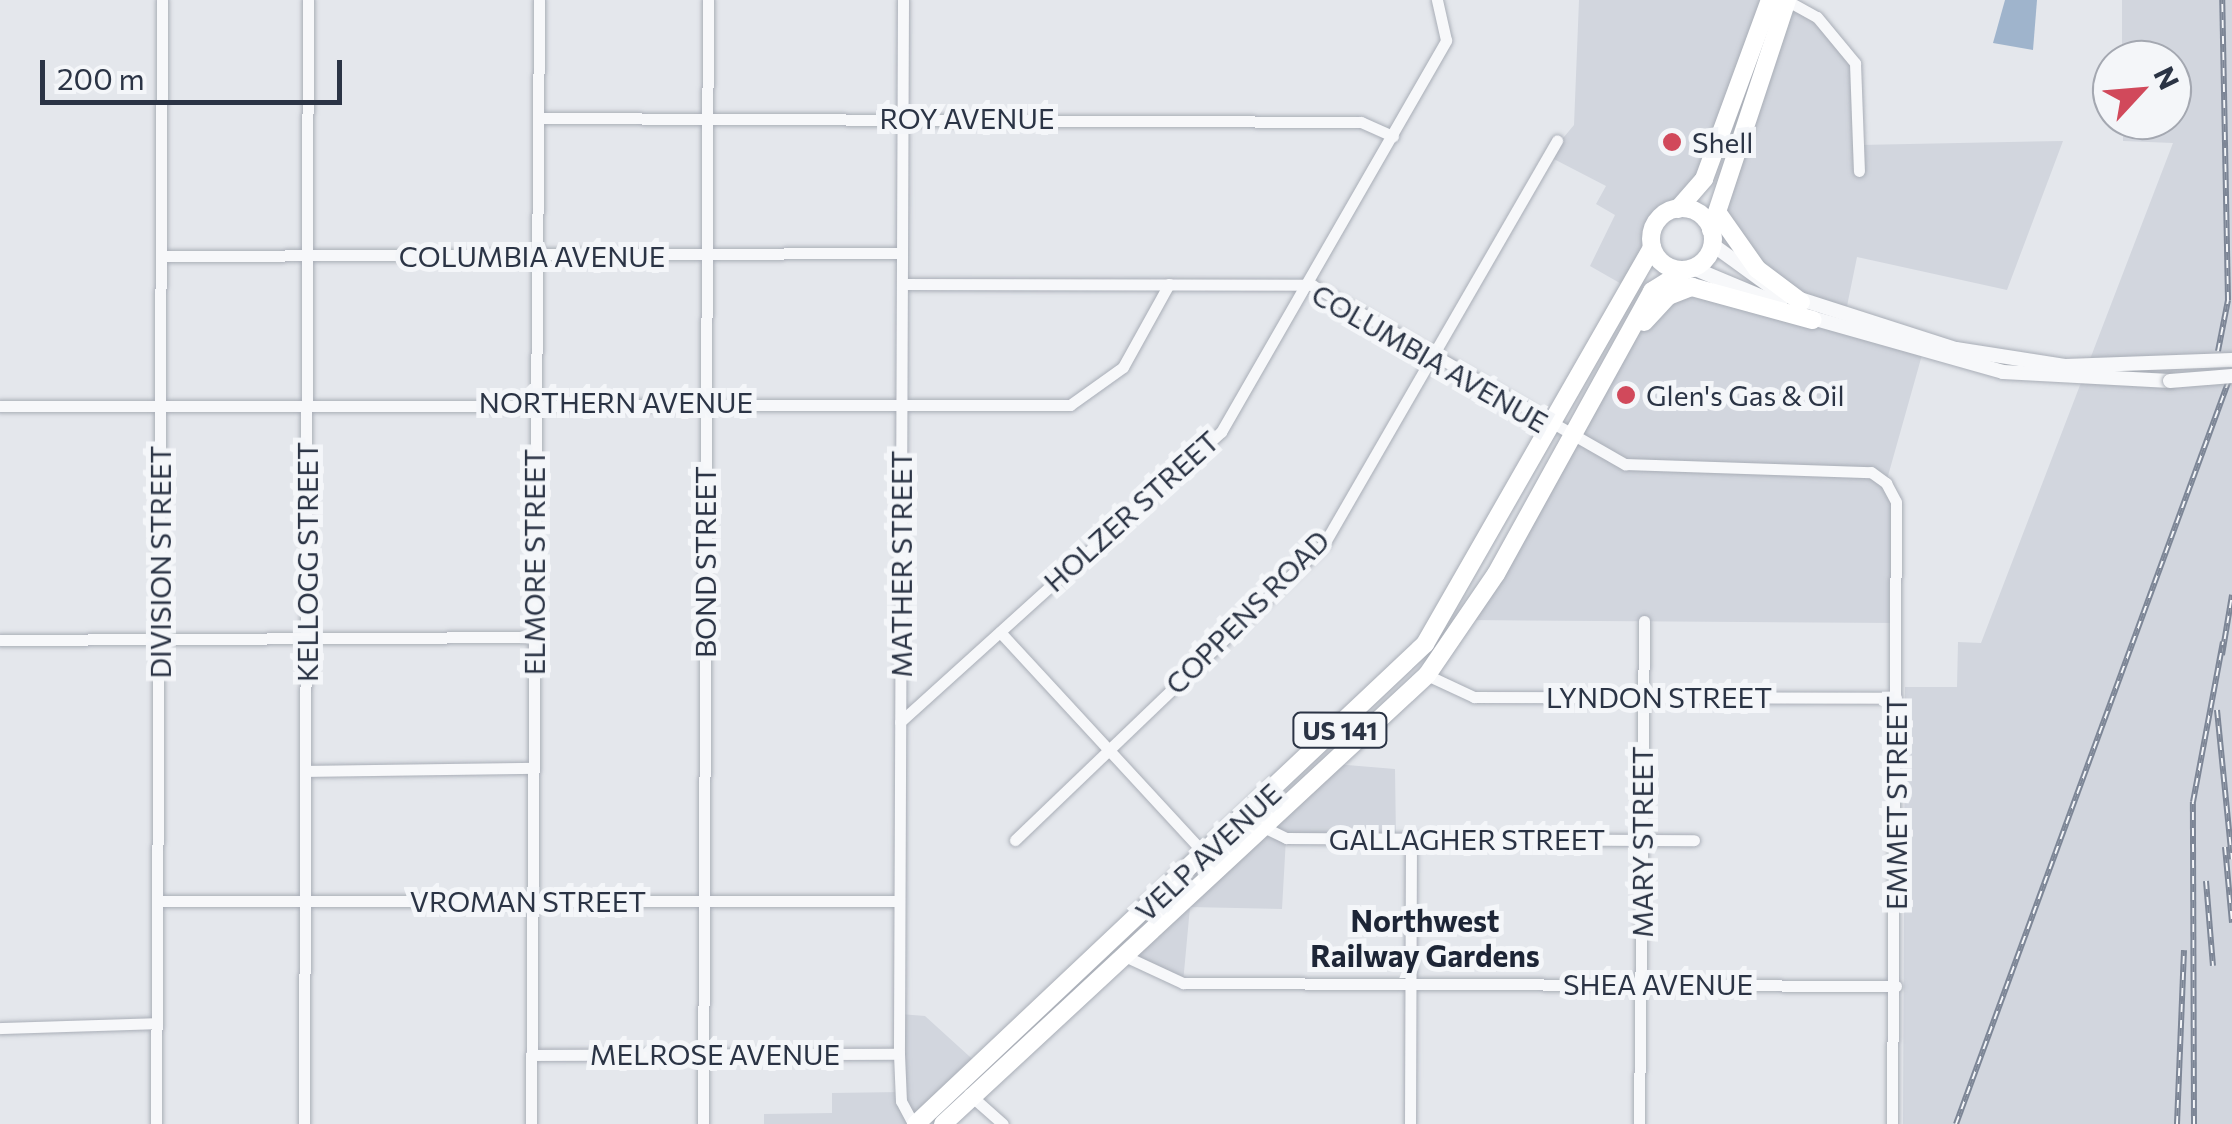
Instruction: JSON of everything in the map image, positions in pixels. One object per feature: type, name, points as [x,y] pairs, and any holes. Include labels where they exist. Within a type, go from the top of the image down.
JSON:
[{"type":"main road","points":[[1770,0],[1704,179],[1678,209],[1657,222],[1652,247],[1664,264],[1689,269],[1714,229],[1788,1]]},
{"type":"main road","points":[[1678,209],[1698,213],[1757,269],[1802,302]]},
{"type":"main road","name":"VELP AVENUE","points":[[943,1124],[966,1091],[1434,633],[1555,428],[1652,247]]},
{"type":"main road","name":"VELP AVENUE","points":[[915,1124],[966,1091],[1127,957],[1428,676],[1631,338],[1652,291],[1689,269]]},
{"type":"main road","points":[[1631,338],[1663,300],[1692,287],[1813,320]]},
{"type":"street","name":"DIVISION STREET","points":[[156,1124],[162,0]]},
{"type":"street","name":"KELLOGG STREET","points":[[304,1124],[308,0]]},
{"type":"street","name":"ELMORE STREET","points":[[531,1124],[538,0]]},
{"type":"street","name":"BOND STREET","points":[[703,1124],[708,0]]},
{"type":"street","name":"MATHER STREET","points":[[903,0],[900,1054],[901,1101],[915,1124]]},
{"type":"street","name":"HOLZER STREET","points":[[900,722],[1221,432],[1312,285],[1446,40],[1437,0]]},
{"type":"street","points":[[1788,1],[1855,64],[1859,171]]},
{"type":"street","name":"ROY AVENUE","points":[[538,118],[1361,122],[1393,136]]},
{"type":"street","name":"COPPENS ROAD","points":[[1014,840],[1108,746],[1324,544],[1557,141]]},
{"type":"street","points":[[1714,229],[1747,276],[1802,302],[1992,356],[2172,373],[2232,360]]},
{"type":"street","name":"COLUMBIA AVENUE","points":[[162,256],[902,253]]},
{"type":"street","points":[[1689,269],[1813,320],[2003,372],[2232,376]]},
{"type":"street","name":"COLUMBIA AVENUE","points":[[902,284],[1312,285],[1572,438],[1652,470],[1870,472],[1886,484]]},
{"type":"street","name":"NORTHERN AVENUE","points":[[0,406],[161,402],[902,404],[1090,398],[1123,367],[1169,284]]},
{"type":"street","name":"EMMET STREET","points":[[1886,484],[1896,502],[1896,986],[1892,1124]]},
{"type":"street","name":"MARY STREET","points":[[1640,1124],[1644,621]]},
{"type":"street","points":[[1000,632],[1220,870]]},
{"type":"street","points":[[0,640],[534,637]]},
{"type":"street","name":"LYNDON STREET","points":[[1428,676],[1463,696],[1896,698]]},
{"type":"street","points":[[306,771],[533,768]]},
{"type":"street","points":[[1245,818],[1262,832]]},
{"type":"street","name":"GALLAGHER STREET","points":[[1262,832],[1411,840],[1694,840]]},
{"type":"street","points":[[1410,1124],[1411,840]]},
{"type":"street","name":"VROMAN STREET","points":[[157,900],[899,901]]},
{"type":"street","name":"SHEA AVENUE","points":[[1127,957],[1174,983],[1896,986]]},
{"type":"street","points":[[0,1028],[156,1024]]},
{"type":"street","name":"MELROSE AVENUE","points":[[531,1055],[900,1054]]},
{"type":"street","points":[[966,1091],[1002,1124]]},
{"type":"shaded area","points":[[1579,0],[1770,0],[1711,161],[1657,222],[1632,290],[1590,266],[1615,215],[1596,204],[1606,186],[1548,156],[1574,125]]},
{"type":"shaded area","points":[[2122,0],[2232,0],[2232,1124],[1903,1124],[1905,687],[1957,687],[1958,642],[1981,643],[2173,143],[2123,140],[2192,140],[2192,40],[2122,40]]},
{"type":"shaded area","points":[[1794,3],[1855,63],[1859,145],[2063,141],[2007,290],[1857,257],[1845,316],[1801,302],[1727,235],[1722,188]]},
{"type":"shaded area","points":[[1667,296],[1743,296],[1922,355],[1886,483],[1896,502],[1896,623],[1469,620],[1631,338]]},
{"type":"shaded area","points":[[1335,764],[1395,769],[1396,840],[1286,838],[1282,909],[1190,907],[1183,983],[1127,957]]},
{"type":"shaded area","points":[[900,1014],[925,1016],[980,1066],[916,1124],[764,1124],[764,1114],[832,1113],[832,1093],[900,1092]]},
{"type":"water","points":[[2005,0],[2037,0],[2033,50],[1993,43]]},
{"type":"railway","points":[[2218,351],[2228,300],[2222,0]]},
{"type":"railway","points":[[1956,1124],[2232,372]]},
{"type":"railway","points":[[2222,655],[2232,595]]},
{"type":"railway","points":[[2194,1124],[2193,802],[2223,642]]},
{"type":"railway","points":[[2217,710],[2232,859]]},
{"type":"railway","points":[[2225,847],[2232,923]]},
{"type":"railway","points":[[2206,881],[2213,966]]},
{"type":"railway","points":[[2177,1124],[2184,950]]},
{"type":"place","name":"Shell","points":[[1672,142]]},
{"type":"place","name":"Glen's Gas & Oil","points":[[1626,395]]},
{"type":"district","name":"Northwest Railway Gardens","points":[[1425,937]]}]
